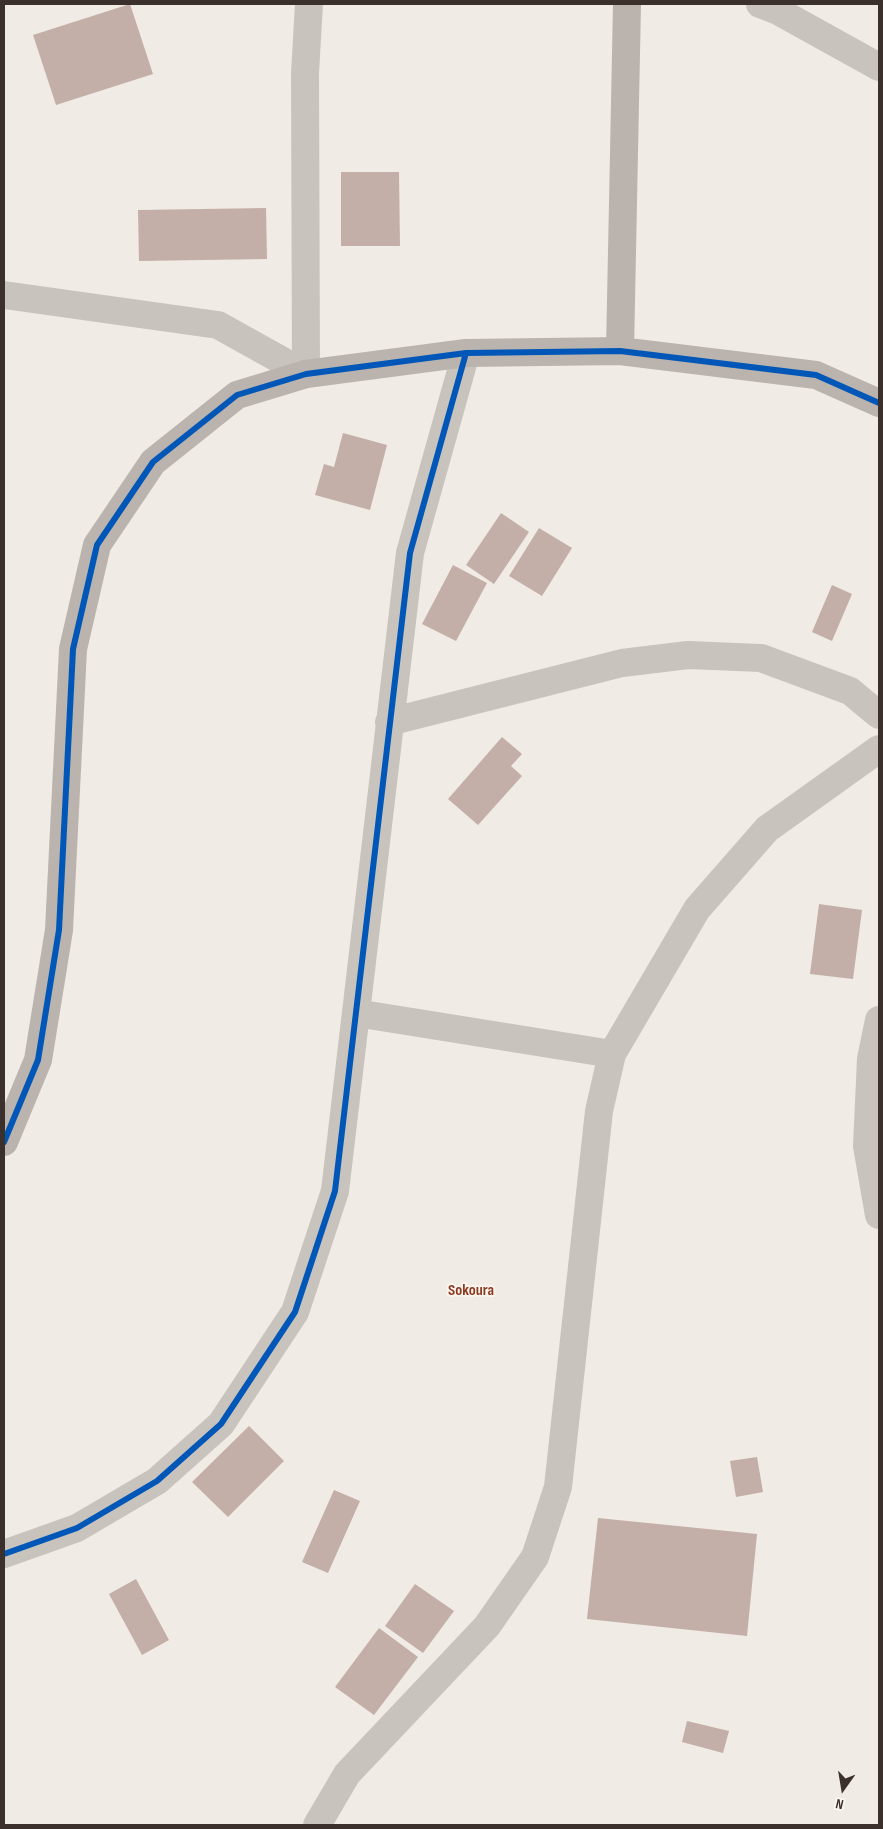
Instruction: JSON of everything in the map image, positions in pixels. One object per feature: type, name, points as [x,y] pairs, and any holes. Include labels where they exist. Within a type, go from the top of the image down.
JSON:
[{"type":"street","points":[[306,374],[305,73],[309,4]]},
{"type":"street","points":[[620,351],[627,4]]},
{"type":"street","points":[[760,4],[778,11],[879,67]]},
{"type":"street","points":[[4,295],[218,326],[306,374]]},
{"type":"street","points":[[4,1142],[38,1060],[59,930],[73,649],[97,545],[153,462],[237,394],[306,374],[466,353],[620,351],[816,375],[879,403]]},
{"type":"street","points":[[4,1554],[77,1528],[158,1480],[221,1424],[295,1312],[335,1191],[410,553],[466,353]]},
{"type":"street","points":[[389,722],[622,663],[688,655],[761,658],[850,691],[879,714]]},
{"type":"street","points":[[317,1825],[347,1774],[487,1626],[535,1557],[558,1487],[599,1111],[612,1054],[697,908],[767,829],[879,749]]},
{"type":"street","points":[[356,1013],[612,1054]]},
{"type":"street","points":[[879,1020],[871,1059],[867,1146],[879,1215]]},
{"type":"building","points":[[130,4],[153,74],[56,105],[33,35]]},
{"type":"building","points":[[341,172],[399,172],[400,246],[341,246]]},
{"type":"building","points":[[266,208],[267,259],[139,261],[138,210]]},
{"type":"building","points":[[343,433],[387,445],[370,510],[315,495],[324,464],[334,467]]},
{"type":"building","points":[[501,513],[529,532],[494,584],[466,565]]},
{"type":"building","points":[[539,528],[572,548],[542,596],[509,576]]},
{"type":"building","points":[[453,565],[487,583],[456,641],[422,624]]},
{"type":"building","points":[[832,585],[852,594],[832,641],[812,632]]},
{"type":"building","points":[[502,737],[522,754],[511,766],[522,776],[478,825],[448,799]]},
{"type":"building","points":[[819,904],[862,910],[853,979],[810,974]]},
{"type":"building","points":[[249,1426],[284,1461],[228,1517],[192,1482]]},
{"type":"building","points":[[757,1457],[763,1492],[736,1497],[730,1461]]},
{"type":"building","points":[[334,1490],[360,1501],[328,1573],[302,1562]]},
{"type":"building","points":[[598,1518],[757,1534],[747,1636],[587,1619]]},
{"type":"building","points":[[136,1579],[169,1640],[142,1655],[109,1594]]},
{"type":"building","points":[[415,1584],[454,1611],[423,1653],[385,1626]]},
{"type":"building","points":[[379,1628],[418,1657],[374,1715],[335,1687]]},
{"type":"building","points":[[687,1721],[729,1731],[723,1753],[682,1742]]},
{"type":"cycle path","points":[[4,1142],[38,1060],[59,930],[73,649],[97,545],[153,462],[237,395],[306,374],[466,353],[620,351],[816,375],[879,403]]},
{"type":"cycle path","points":[[4,1554],[77,1528],[157,1481],[221,1424],[295,1312],[335,1191],[410,553],[466,353]]},
{"type":"district","name":"Sokoura","points":[[471,1291]]}]
